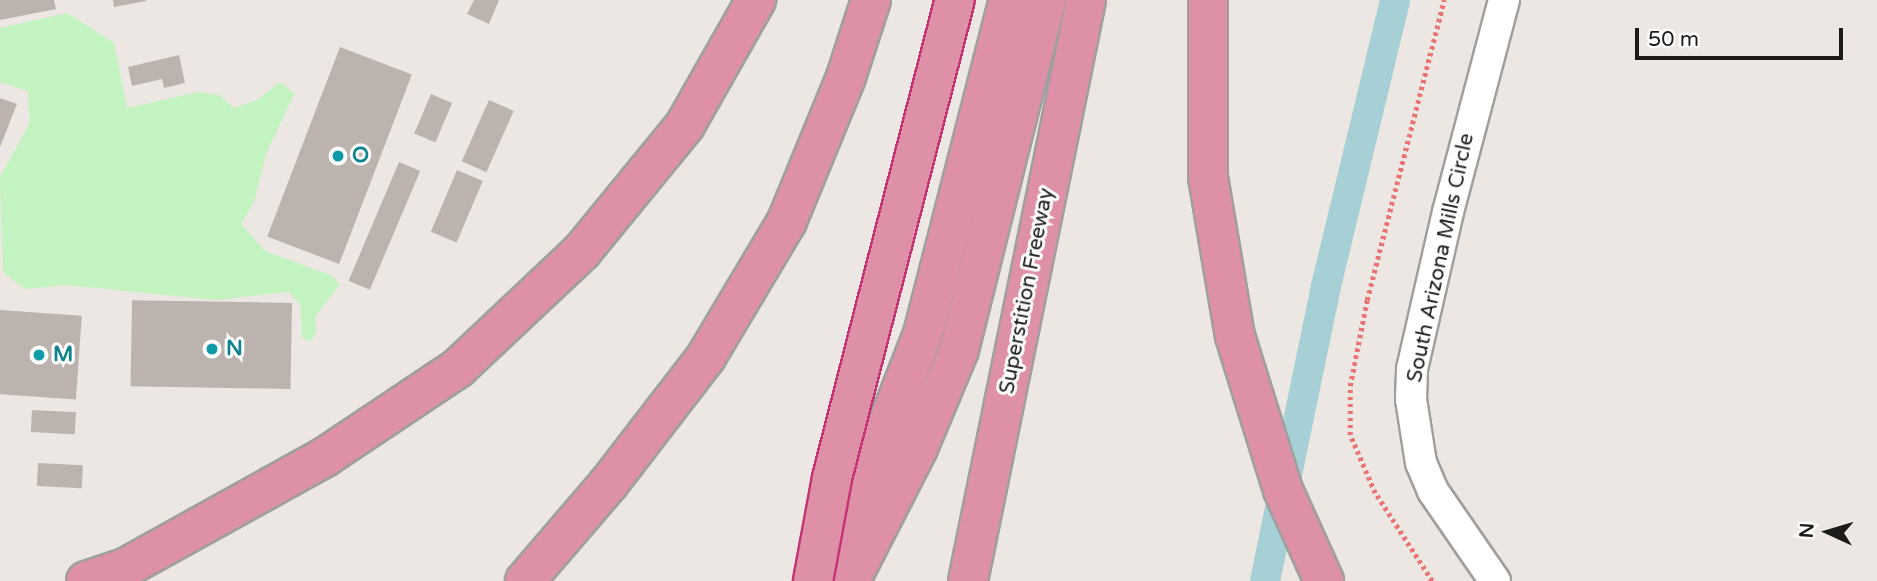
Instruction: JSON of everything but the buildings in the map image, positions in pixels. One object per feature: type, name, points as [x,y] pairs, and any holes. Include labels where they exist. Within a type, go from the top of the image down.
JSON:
[{"type":"highway","points":[[86,581],[125,568],[325,457],[458,368],[582,251],[685,125],[756,0]]},
{"type":"highway","points":[[525,581],[609,483],[706,357],[787,221],[846,77],[871,0]]},
{"type":"highway","points":[[813,581],[832,478],[956,0]]},
{"type":"highway","points":[[807,581],[882,439],[923,334],[1009,0]]},
{"type":"highway","points":[[850,581],[918,448],[959,350],[1046,0]]},
{"type":"highway","name":"Superstition Freeway","points":[[968,581],[1086,0]]},
{"type":"highway","points":[[1208,0],[1209,177],[1234,335],[1283,490],[1324,581]]},
{"type":"lane","name":"South Arizona Mills Circle","points":[[1495,581],[1433,491],[1421,463],[1411,399],[1412,369],[1445,225],[1504,0]]},
{"type":"path","points":[[1432,581],[1375,493],[1350,435],[1350,386],[1367,300],[1444,0]]},
{"type":"green space","points":[[67,13],[114,43],[127,108],[198,92],[219,95],[234,108],[257,100],[280,82],[294,94],[266,154],[254,202],[241,224],[265,251],[330,275],[340,284],[315,317],[316,332],[311,341],[302,338],[301,305],[289,292],[215,300],[67,285],[25,289],[3,272],[0,177],[30,123],[28,91],[0,82],[0,28]]},
{"type":"waterway","points":[[1265,581],[1326,286],[1395,0]]},
{"type":"place","name":"O","points":[[338,156]]},
{"type":"place","name":"N","points":[[212,349]]},
{"type":"place","name":"M","points":[[39,355]]}]
